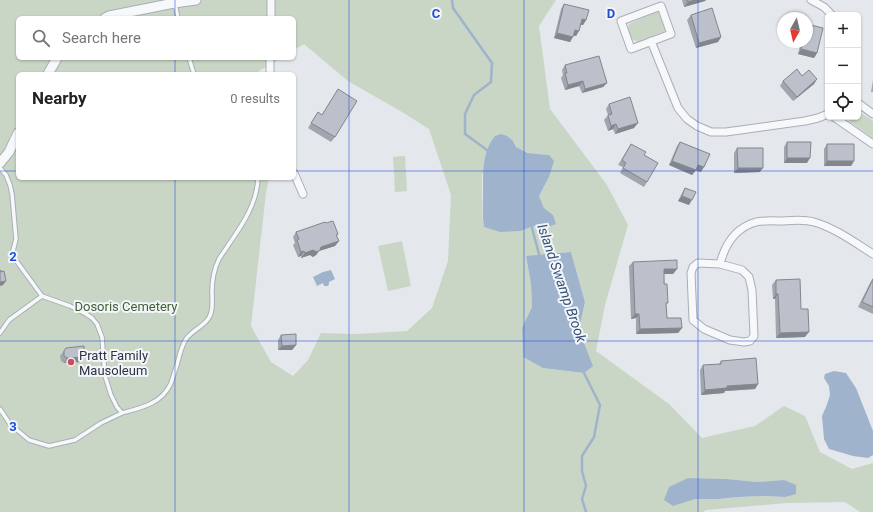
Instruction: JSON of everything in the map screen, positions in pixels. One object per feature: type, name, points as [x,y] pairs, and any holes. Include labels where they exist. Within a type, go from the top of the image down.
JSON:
[{"type":"street","points":[[109,16],[196,0]]},
{"type":"street","points":[[271,0],[271,16]]},
{"type":"street","points":[[811,0],[824,7],[829,12]]},
{"type":"street","points":[[660,6],[671,34],[651,41],[631,49],[621,21],[660,6]]},
{"type":"street","points":[[651,41],[678,108],[697,126],[711,132],[726,132],[805,122],[825,115]]},
{"type":"street","points":[[49,72],[56,60]]},
{"type":"street","points":[[270,60],[270,72]]},
{"type":"street","points":[[861,106],[873,114]]},
{"type":"street","points":[[838,120],[873,144]]},
{"type":"street","points":[[0,162],[9,152],[16,137]]},
{"type":"street","points":[[296,178],[303,194]]},
{"type":"street","points":[[720,264],[724,250],[737,232],[757,222],[765,221],[813,221],[834,230],[873,254]]},
{"type":"street","points":[[698,263],[720,264],[742,270],[749,277],[752,290],[754,336],[750,341],[744,342],[730,340],[704,329],[693,320],[691,273],[693,267],[698,263]]},
{"type":"lane","points":[[174,3],[177,16]]},
{"type":"lane","points":[[190,60],[193,72]]},
{"type":"lane","points":[[0,168],[6,175],[12,194],[16,239],[12,255],[42,296],[70,306],[92,318],[102,337],[105,376],[111,395],[122,413]]},
{"type":"lane","points":[[0,409],[10,424],[29,440],[49,446],[75,440],[101,423],[122,413],[146,406],[160,398],[170,385],[186,340],[211,315],[214,274],[219,260],[243,223],[254,202],[258,180]]},
{"type":"lane","points":[[0,333],[9,320],[42,296]]},
{"type":"green space","name":"Dosoris Cemetery","points":[[0,0],[556,0],[539,26],[550,109],[607,185],[628,225],[605,305],[596,351],[669,404],[702,438],[755,426],[784,406],[805,416],[820,452],[852,469],[873,463],[873,512],[860,512],[845,502],[787,503],[706,510],[703,512],[0,512]],"holes":[[[16,16],[296,16],[296,49],[304,44],[348,81],[429,129],[451,195],[448,261],[432,308],[407,331],[356,334],[321,333],[308,360],[293,376],[271,362],[251,326],[269,180],[16,180],[16,72],[259,72],[278,60],[16,60]],[[513,141],[516,147],[529,153],[549,155],[549,177],[539,196],[544,208],[553,215],[545,228],[533,226],[521,231],[484,227],[482,215],[482,174]],[[571,252],[585,302],[580,325],[584,343],[584,373],[543,368],[523,357],[522,328],[532,307],[531,284],[526,257]],[[688,478],[727,479],[757,482],[784,480],[785,497],[766,496],[695,499]]]},
{"type":"green space","points":[[656,12],[660,13],[666,29],[665,31],[638,42],[633,40],[629,33],[629,24]]},
{"type":"green space","points":[[861,113],[873,121],[873,138],[850,122],[850,120],[861,120]]},
{"type":"green space","points":[[405,156],[407,191],[395,192],[393,157]]},
{"type":"green space","points":[[402,241],[411,286],[388,291],[378,246]]},
{"type":"water","points":[[501,134],[507,136],[513,141],[516,147],[528,153],[549,155],[554,161],[549,177],[539,196],[544,208],[553,215],[556,224],[545,228],[533,226],[521,231],[500,232],[484,227],[483,177],[485,156],[495,136]]},
{"type":"water","points":[[571,252],[585,302],[580,325],[584,343],[593,366],[584,373],[543,368],[523,357],[522,328],[532,307],[531,284],[526,256]]},
{"type":"water","points":[[331,270],[335,279],[329,282],[328,286],[324,286],[323,283],[317,286],[313,277]]},
{"type":"water","points":[[834,371],[846,373],[856,388],[873,431],[873,455],[868,458],[853,456],[829,449],[824,439],[822,416],[830,395],[829,386],[824,378],[825,374]]},
{"type":"water","points":[[688,478],[727,479],[757,482],[784,480],[796,485],[796,494],[785,497],[766,496],[695,499],[673,506],[664,500],[669,487]]},
{"type":"building","points":[[564,4],[589,10],[586,20],[582,19],[579,31],[575,30],[573,37],[557,33]]},
{"type":"building","points":[[712,8],[721,37],[699,43],[691,15]]},
{"type":"building","points":[[813,26],[823,28],[817,53],[801,49],[813,48]]},
{"type":"building","points":[[599,56],[607,83],[585,89],[583,81],[568,85],[565,65]]},
{"type":"building","points":[[797,69],[802,76],[809,70],[817,79],[797,97],[783,81]]},
{"type":"building","points":[[338,89],[357,101],[335,137],[311,123],[318,112],[322,115]]},
{"type":"building","points":[[630,97],[638,123],[618,129],[616,124],[611,126],[608,115],[612,114],[609,104]]},
{"type":"building","points":[[680,142],[710,154],[704,167],[698,165],[696,170],[672,161]]},
{"type":"building","points":[[787,142],[811,142],[810,158],[787,158]]},
{"type":"building","points":[[631,144],[646,152],[644,155],[658,163],[647,182],[623,168],[626,163],[622,160]]},
{"type":"building","points":[[827,144],[854,144],[854,161],[827,161]]},
{"type":"building","points":[[737,148],[763,148],[763,168],[738,168]]},
{"type":"building","points":[[685,188],[696,192],[692,200],[682,196]]},
{"type":"building","points":[[333,221],[339,241],[321,247],[317,252],[313,250],[305,253],[304,251],[301,252],[297,240],[299,239],[296,232],[325,222]]},
{"type":"building","points":[[677,260],[677,269],[664,269],[664,284],[667,284],[667,318],[681,318],[682,328],[640,329],[639,314],[635,314],[633,262]]},
{"type":"building","points":[[1,270],[1,272],[4,271],[6,281],[0,282]]},
{"type":"building","points":[[800,279],[801,309],[808,309],[809,332],[780,333],[776,280]]},
{"type":"building","points":[[873,279],[873,307],[862,302]]},
{"type":"building","points":[[296,334],[296,345],[282,346],[281,335]]},
{"type":"building","points":[[84,346],[84,357],[67,358],[64,356],[64,351],[66,348]]},
{"type":"building","points":[[756,358],[758,384],[727,386],[727,388],[705,390],[703,365],[721,364],[721,361]]},
{"type":"waterway","name":"Island Swamp Brook","points":[[452,0],[453,8],[492,63],[491,82],[474,95],[465,114],[465,134],[488,151]]},
{"type":"waterway","name":"Island Swamp Brook","points":[[531,224],[540,258]]},
{"type":"waterway","name":"Island Swamp Brook","points":[[583,371],[600,405],[594,437],[582,456],[582,471],[586,486],[582,499],[586,512]]},
{"type":"place","name":"Pratt Family Mausoleum","points":[[71,362]]}]
